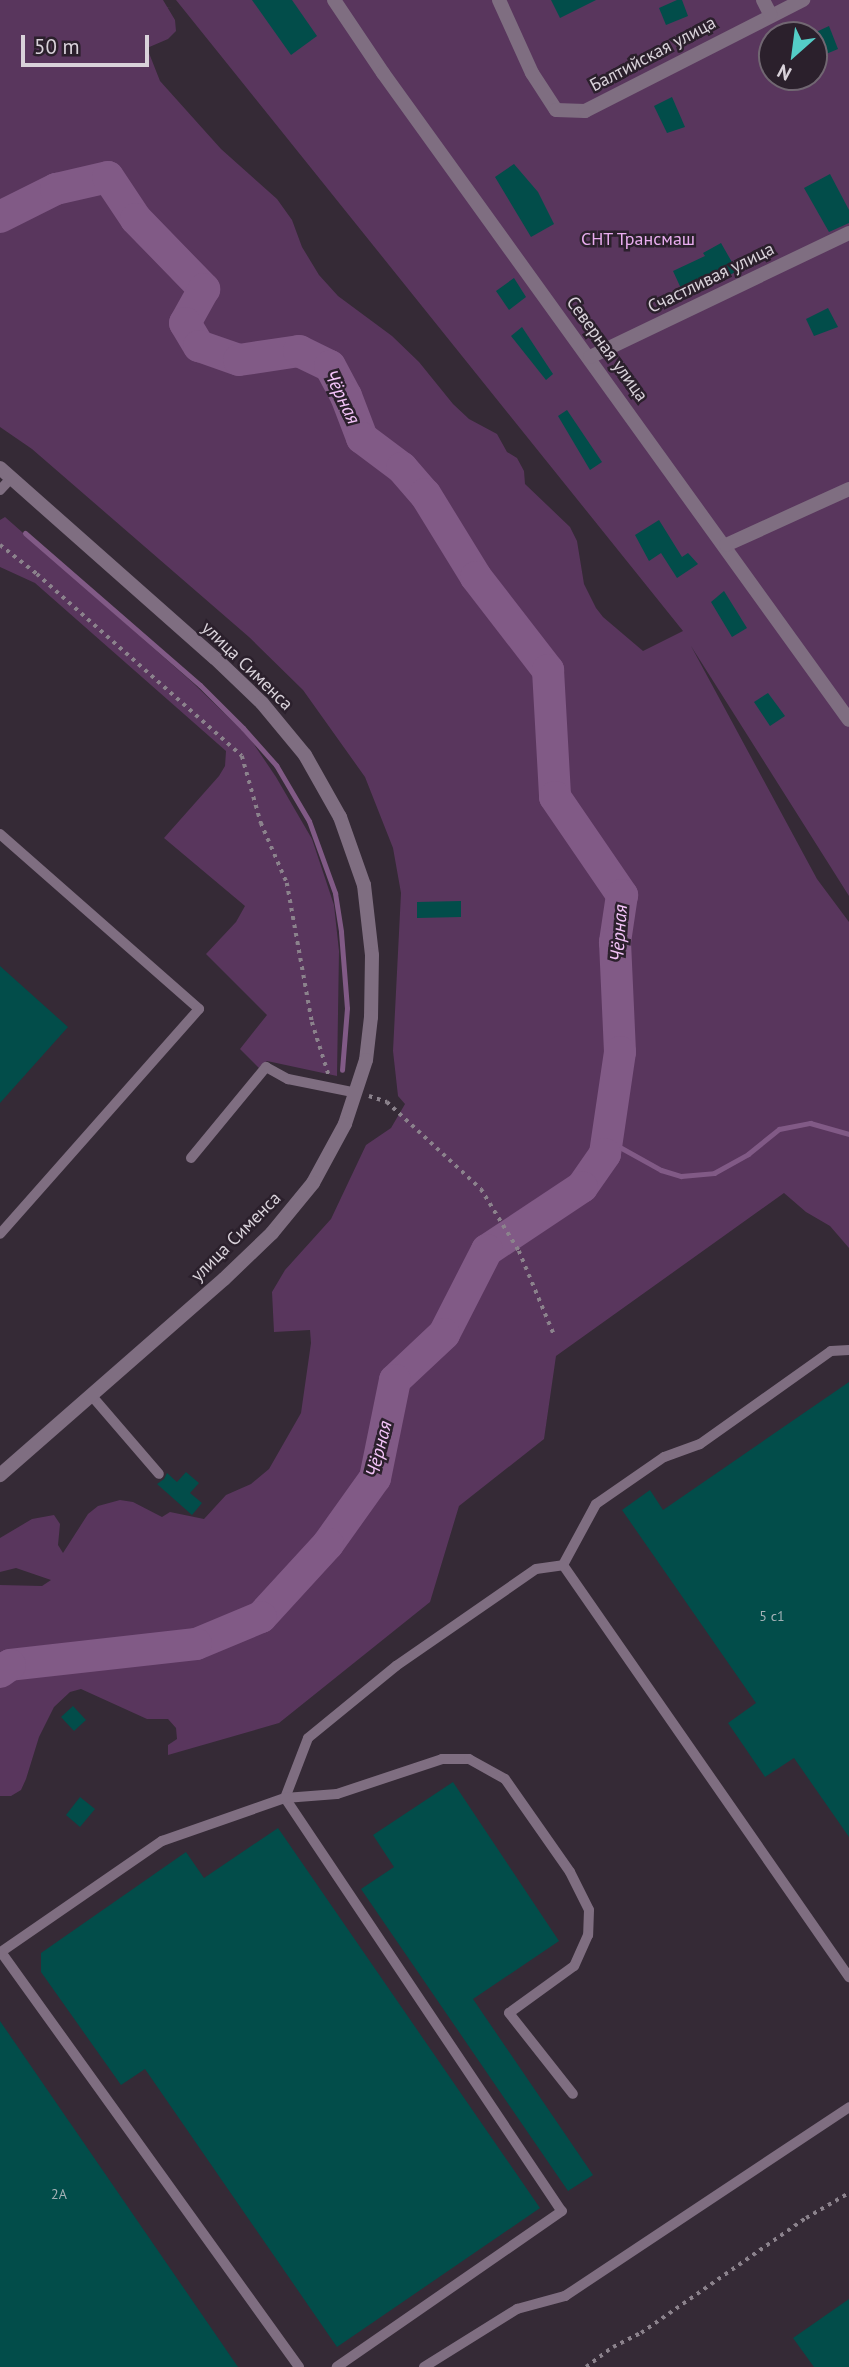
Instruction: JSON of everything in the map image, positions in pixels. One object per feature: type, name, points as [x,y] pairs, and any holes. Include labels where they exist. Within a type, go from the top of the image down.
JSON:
[{"type":"street","name":"Северная улица","points":[[334,0],[383,74],[726,545],[849,720]]},
{"type":"street","name":"Балтийская улица","points":[[499,0],[532,74],[556,110],[585,111],[770,14],[803,0]]},
{"type":"street","points":[[763,0],[770,14]]},
{"type":"street","name":"Счастливая улица","points":[[590,358],[849,233]]},
{"type":"street","name":"улица Сименса","points":[[0,1475],[272,1233],[313,1183],[345,1124],[366,1060],[371,1017],[372,955],[364,884],[340,817],[305,755],[262,703],[5,473]]},
{"type":"street","points":[[726,545],[849,489]]},
{"type":"lane","points":[[0,490],[5,473]]},
{"type":"lane","points":[[0,834],[199,1009],[0,1234]]},
{"type":"lane","points":[[191,1158],[266,1067],[288,1079],[356,1093]]},
{"type":"lane","points":[[563,1565],[596,1504],[664,1457],[700,1444],[831,1351],[849,1349]]},
{"type":"lane","points":[[92,1395],[159,1474]]},
{"type":"lane","points":[[285,1798],[308,1738],[396,1666],[536,1569],[563,1565]]},
{"type":"lane","points":[[563,1565],[849,1977]]},
{"type":"lane","points":[[299,2367],[1,1952],[162,1841],[285,1798],[337,1794],[442,1759],[469,1759],[505,1779],[570,1872],[589,1910],[588,1935],[574,1966],[509,2013],[573,2094]]},
{"type":"lane","points":[[285,1798],[562,2211],[337,2367]]},
{"type":"lane","points":[[424,2367],[517,2308],[565,2296],[849,2107]]},
{"type":"path","points":[[0,545],[37,574],[242,756],[261,823],[287,883],[312,1022],[332,1088]]},
{"type":"path","points":[[376,1098],[387,1102],[456,1163],[481,1189],[519,1251],[555,1337]]},
{"type":"path","points":[[586,2367],[613,2347],[641,2333],[806,2218],[849,2193]]},
{"type":"green space","name":"СНТ Трансмаш","points":[[0,0],[163,0],[175,20],[176,31],[168,39],[147,48],[160,81],[221,149],[277,199],[292,220],[302,247],[319,275],[338,296],[392,336],[419,362],[453,404],[469,419],[497,434],[507,452],[517,458],[524,471],[525,484],[570,527],[577,541],[584,584],[603,617],[643,651],[683,631],[176,0],[849,0],[849,896],[691,646],[817,879],[849,922],[849,1248],[830,1226],[806,1212],[784,1193],[556,1356],[544,1439],[459,1506],[430,1602],[279,1723],[168,1755],[168,1745],[177,1739],[176,1728],[168,1719],[147,1719],[81,1689],[70,1692],[54,1707],[39,1737],[21,1790],[11,1796],[0,1796],[0,1585],[42,1586],[51,1580],[16,1568],[0,1572],[0,1538],[32,1519],[54,1515],[60,1524],[58,1545],[63,1553],[88,1514],[98,1506],[120,1500],[133,1502],[162,1517],[170,1512],[204,1519],[226,1495],[251,1484],[269,1469],[301,1413],[311,1343],[310,1330],[274,1332],[272,1292],[285,1270],[331,1219],[366,1145],[391,1128],[405,1104],[398,1096],[393,1051],[401,893],[393,848],[365,777],[303,690],[249,637],[32,449],[0,427]]},
{"type":"green space","points":[[5,517],[192,682],[249,737],[276,777],[312,839],[334,905],[339,951],[337,1076],[267,1061],[259,1068],[240,1049],[267,1015],[206,954],[236,922],[245,906],[164,838],[219,776],[225,766],[226,751],[35,583],[0,567],[0,520]]},
{"type":"building","points":[[252,0],[292,0],[317,36],[291,55]]},
{"type":"building","points":[[551,0],[596,0],[560,18]]},
{"type":"building","points":[[682,0],[688,16],[666,25],[659,8]]},
{"type":"building","points":[[828,26],[838,49],[828,53]]},
{"type":"building","points":[[672,97],[685,127],[667,133],[654,106]]},
{"type":"building","points":[[514,164],[538,192],[554,224],[531,237],[495,177]]},
{"type":"building","points":[[830,174],[849,210],[849,223],[829,232],[804,188]]},
{"type":"building","points":[[721,243],[737,271],[701,291],[684,295],[673,271],[705,256],[703,253]]},
{"type":"building","points":[[514,278],[526,297],[509,310],[496,291]]},
{"type":"building","points":[[828,308],[838,327],[814,336],[806,319]]},
{"type":"building","points":[[522,327],[553,374],[546,380],[511,336]]},
{"type":"building","points":[[567,410],[602,462],[590,470],[558,416]]},
{"type":"building","points":[[659,520],[682,557],[688,553],[698,564],[677,578],[661,553],[649,561],[635,535]]},
{"type":"building","points":[[724,591],[747,628],[732,637],[711,602]]},
{"type":"building","points":[[768,693],[785,716],[770,726],[754,702]]},
{"type":"building","points":[[461,901],[461,917],[417,918],[417,902]]},
{"type":"building","points":[[0,966],[68,1027],[0,1103]]},
{"type":"building","points":[[849,1382],[849,1837],[794,1758],[765,1777],[728,1723],[756,1703],[622,1510],[650,1490],[663,1510]]},
{"type":"building","points":[[186,1472],[199,1483],[190,1493],[202,1503],[192,1515],[157,1484],[167,1473],[177,1482]]},
{"type":"building","points":[[73,1706],[86,1720],[74,1731],[61,1717]]},
{"type":"building","points":[[453,1782],[559,1941],[473,1999],[593,2175],[568,2191],[361,1889],[394,1867],[373,1835]]},
{"type":"building","points":[[80,1797],[95,1809],[80,1827],[66,1815]]},
{"type":"building","points":[[278,1828],[540,2208],[337,2347],[145,2069],[121,2085],[41,1972],[41,1953],[186,1852],[204,1878]]},
{"type":"building","points":[[0,2021],[238,2367],[0,2367]]},
{"type":"building","points":[[849,2299],[849,2367],[814,2367],[793,2338]]},
{"type":"waterway","name":"Чёрная","points":[[0,217],[56,189],[108,177],[136,219],[204,289],[185,323],[199,346],[239,360],[299,351],[330,366],[346,396],[362,438],[402,468],[425,494],[476,577],[548,670],[555,797],[622,895],[615,942],[620,1052],[605,1154],[582,1187],[487,1250],[444,1334],[395,1380],[375,1478],[328,1544],[261,1617],[196,1644],[10,1665],[0,1672]]},
{"type":"waterway","points":[[25,533],[200,685],[276,765],[309,821],[335,893],[347,1008],[342,1070]]},
{"type":"waterway","points":[[607,1140],[661,1170],[681,1176],[714,1173],[748,1154],[779,1129],[810,1123],[849,1134]]}]
